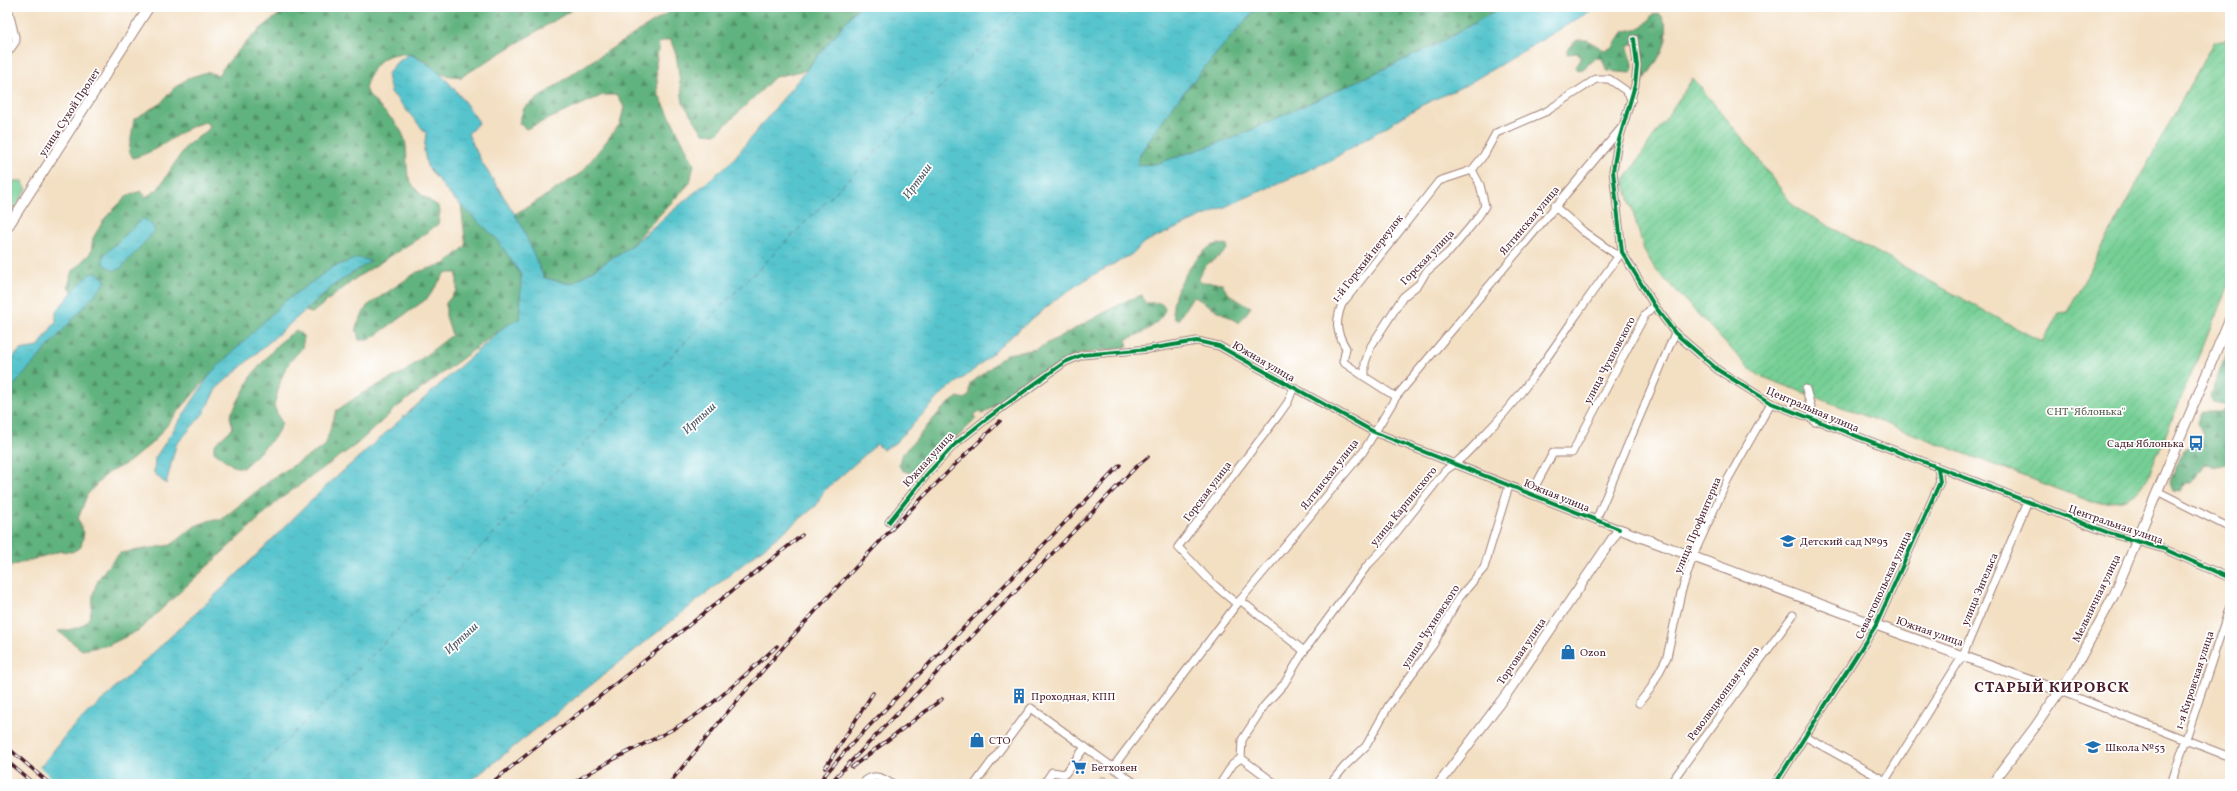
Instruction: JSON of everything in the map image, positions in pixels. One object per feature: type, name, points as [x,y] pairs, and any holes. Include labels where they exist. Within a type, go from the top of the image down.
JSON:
[{"type":"main road","name":"улица Сухой Пролет","points":[[7,228],[149,7]]},
{"type":"main road","name":"Мельничная улица","points":[[1992,784],[2074,670],[2114,595],[2230,318]]},
{"type":"main road","name":"Южная улица","points":[[1619,529],[1876,625],[2060,691]]},
{"type":"main road","name":"Торговая улица","points":[[1439,784],[1508,692],[1619,529]]},
{"type":"street","points":[[7,54],[16,41],[8,7]]},
{"type":"street","name":"Центральная улица","points":[[1634,39],[1637,66],[1632,99],[1617,147],[1613,171],[1620,254],[1675,334],[1718,370],[1770,403],[1816,422],[2028,501],[2109,533],[2164,549],[2230,578]]},
{"type":"street","points":[[1472,170],[1484,155],[1496,133],[1547,111],[1596,79],[1609,79],[1625,90],[1632,99]]},
{"type":"street","name":"Ялтинская улица","points":[[1114,767],[1239,602],[1363,452],[1396,397],[1554,206],[1625,123]]},
{"type":"street","name":"Горская улица","points":[[1365,376],[1365,363],[1371,346],[1403,297],[1419,284],[1426,272],[1450,251],[1476,220],[1485,206],[1480,185],[1472,170]]},
{"type":"street","name":"1-й Горский переулок","points":[[1365,376],[1343,362],[1346,348],[1337,334],[1338,313],[1342,304],[1439,182],[1472,170]]},
{"type":"street","points":[[1554,206],[1584,232],[1620,254]]},
{"type":"street","name":"улица Карпинского","points":[[1241,758],[1242,740],[1264,706],[1284,684],[1304,651],[1367,566],[1385,547],[1446,470],[1455,464],[1495,424],[1536,375],[1581,306],[1620,254]]},
{"type":"street","name":"улица Чухновского","points":[[1531,494],[1553,453],[1572,453],[1645,315],[1654,305]]},
{"type":"street","points":[[1596,520],[1675,334]]},
{"type":"street","name":"Южная улица","points":[[889,522],[954,445],[989,417],[1065,362],[1082,355],[1149,349],[1197,341],[1207,342],[1219,346],[1293,389],[1374,432],[1619,529]]},
{"type":"street","points":[[1365,376],[1396,397]]},
{"type":"street","name":"Горская улица","points":[[1239,602],[1212,583],[1178,547],[1278,416],[1288,402],[1293,389]]},
{"type":"street","points":[[1806,389],[1816,422]]},
{"type":"street","name":"улица Профинтерна","points":[[1639,703],[1651,688],[1667,657],[1680,593],[1693,556],[1728,479],[1770,403]]},
{"type":"street","name":"Севастопольская улица","points":[[1775,784],[1876,625],[1940,482],[1938,468]]},
{"type":"street","name":"улица Чухновского","points":[[1330,784],[1345,766],[1366,746],[1389,705],[1433,645],[1458,599],[1484,568],[1509,486]]},
{"type":"street","points":[[2157,491],[2230,528]]},
{"type":"street","name":"улица Энгельса","points":[[1886,783],[1962,655],[2028,501]]},
{"type":"street","points":[[1239,602],[1304,651]]},
{"type":"street","name":"1-я Кировская улица","points":[[2171,784],[2230,606]]},
{"type":"street","name":"Революционная улица","points":[[1670,784],[1793,615]]},
{"type":"street","name":"Южная улица","points":[[2060,691],[2230,757]]},
{"type":"street","points":[[975,784],[1031,708],[1136,784]]},
{"type":"street","points":[[1806,737],[1886,783]]},
{"type":"street","points":[[1044,784],[1052,772],[1065,774],[1085,747]]},
{"type":"street","points":[[1220,784],[1233,764],[1241,758],[1276,784]]},
{"type":"street","points":[[862,784],[868,778],[880,776],[892,784]]},
{"type":"green space","points":[[290,7],[577,7],[461,77],[440,73],[435,71],[424,60],[403,54],[394,54],[379,62],[368,78],[365,89],[401,131],[406,144],[408,173],[410,179],[416,190],[437,205],[440,211],[438,224],[422,236],[356,278],[312,313],[305,311],[334,285],[369,261],[358,258],[211,373],[152,443],[129,462],[106,474],[87,495],[78,519],[84,533],[81,547],[72,552],[61,551],[7,567],[7,393],[47,347],[90,274],[73,291],[68,288],[71,273],[91,252],[93,238],[105,218],[127,196],[141,191],[146,197],[158,189],[186,146],[208,130],[210,126],[205,122],[196,125],[153,150],[133,158],[129,151],[134,119],[161,103],[174,88],[188,78],[207,72],[218,75],[234,55],[251,38],[269,22]]},
{"type":"green space","points":[[677,7],[858,7],[806,70],[775,77],[716,134],[703,133],[683,103],[676,54],[670,39],[659,43],[656,64],[658,93],[694,164],[690,183],[628,248],[571,284],[544,278],[515,214],[581,173],[620,124],[624,107],[617,95],[603,95],[526,129],[519,123],[524,108],[581,68]]},
{"type":"green space","points":[[1257,7],[1502,7],[1434,46],[1231,139],[1155,164],[1140,165],[1137,160],[1163,119],[1193,81]]},
{"type":"green space","points":[[1660,14],[1667,31],[1666,40],[1658,59],[1642,83],[1640,83],[1642,49],[1638,41],[1628,46],[1633,63],[1631,73],[1607,71],[1602,58],[1596,58],[1583,69],[1577,70],[1575,67],[1582,57],[1577,53],[1567,54],[1567,49],[1577,40],[1587,40],[1604,50],[1612,48],[1624,31],[1641,27],[1647,23],[1652,15]]},
{"type":"green space","name":"СНТ \"Яблонька\"","points":[[2226,38],[2230,40],[2230,281],[2148,477],[2136,492],[2124,499],[2110,502],[2092,502],[1760,376],[1749,368],[1655,269],[1644,250],[1624,181],[1693,78],[1751,149],[1794,207],[2042,342],[2059,313],[2067,312],[2214,41],[2224,41]]},
{"type":"green space","points":[[7,181],[22,181],[27,189],[7,218]]},
{"type":"green space","points":[[461,205],[497,239],[521,275],[520,318],[504,327],[396,408],[357,444],[280,499],[139,630],[109,645],[82,650],[58,631],[73,629],[82,625],[88,620],[91,613],[95,587],[107,567],[120,553],[171,545],[195,526],[211,520],[221,520],[273,478],[325,446],[336,411],[361,394],[404,372],[452,335],[446,316],[446,303],[457,290],[457,273],[445,273],[428,298],[369,340],[359,340],[356,327],[367,306],[417,272],[445,264],[466,246]]},
{"type":"green space","points":[[1218,244],[1227,245],[1228,248],[1220,256],[1204,267],[1199,279],[1202,282],[1222,283],[1230,295],[1251,307],[1239,323],[1193,296],[1178,320],[1175,319],[1173,311],[1174,301],[1182,281],[1194,262],[1210,247]]},
{"type":"green space","points":[[1142,295],[1145,303],[1160,303],[1165,307],[1164,313],[1161,318],[1150,328],[1138,335],[1126,339],[1128,347],[1079,354],[982,414],[979,411],[974,416],[976,418],[962,433],[917,468],[909,473],[902,470],[899,465],[901,456],[943,408],[958,397],[965,399],[970,394],[970,384],[1007,354],[1037,349],[1128,300]]},
{"type":"green space","points":[[296,330],[304,337],[302,348],[288,364],[281,379],[274,406],[282,424],[274,438],[243,468],[233,466],[214,452],[214,445],[233,428],[230,416],[252,375],[278,344]]},
{"type":"green space","points":[[2230,345],[2230,463],[2218,466],[2204,464],[2193,481],[2186,483],[2180,492],[2172,491],[2169,483],[2184,450],[2189,446],[2195,446],[2198,444],[2203,436],[2197,424],[2198,419],[2203,412],[2221,412],[2225,407],[2224,404],[2213,402],[2210,396]]},
{"type":"water","name":"Иртыш","points":[[858,7],[1257,7],[1193,81],[1163,119],[1137,160],[1140,165],[1155,164],[1231,139],[1434,46],[1502,7],[1597,7],[1466,85],[1422,105],[1331,160],[1143,243],[1134,253],[1093,275],[1059,297],[1022,327],[969,374],[945,391],[895,443],[883,450],[877,444],[824,491],[816,506],[467,784],[20,784],[44,763],[67,733],[225,586],[323,489],[504,327],[520,318],[521,275],[497,239],[450,195],[427,166],[424,151],[426,133],[391,92],[387,75],[396,63],[409,54],[420,59],[440,74],[457,92],[479,122],[468,134],[481,161],[521,224],[544,278],[571,284],[628,248],[731,162]]},
{"type":"water","points":[[143,218],[152,225],[155,231],[121,268],[114,271],[103,263],[103,256]]},
{"type":"water","points":[[358,258],[371,261],[334,285],[216,389],[203,414],[176,445],[166,484],[154,473],[155,458],[211,373],[285,301],[333,267]]},
{"type":"water","points":[[95,272],[104,278],[105,283],[7,393],[7,364],[20,350],[38,347],[56,321],[56,312],[73,291],[90,274]]},
{"type":"pier","points":[[38,766],[59,784],[31,784],[24,778]]},
{"type":"ferry route","points":[[243,784],[1021,7]]},
{"type":"railway","points":[[669,784],[747,689],[828,597],[912,508],[1000,421]]},
{"type":"railway","points":[[829,784],[1135,468],[1148,457]]},
{"type":"railway","points":[[817,784],[850,746],[1120,465]]},
{"type":"railway","points":[[490,784],[802,535]]},
{"type":"railway","points":[[572,784],[597,768],[677,727],[691,718],[729,689],[777,646]]},
{"type":"railway","points":[[825,768],[873,693]]},
{"type":"railway","points":[[852,767],[942,699]]},
{"type":"railway","points":[[7,747],[50,784]]},
{"type":"railway","points":[[7,761],[34,784]]},
{"type":"cycle path","points":[[1634,39],[1637,66],[1635,85],[1617,147],[1613,171],[1622,252],[1654,305],[1675,333],[1718,370],[1771,403],[2109,533],[2164,549],[2230,578]]},
{"type":"cycle path","points":[[889,522],[929,472],[954,445],[989,417],[1065,362],[1082,355],[1149,349],[1197,341],[1219,346],[1374,432],[1619,529]]},
{"type":"cycle path","points":[[1775,784],[1876,625],[1940,482],[1938,468]]},
{"type":"place","name":"Сады Яблонька","points":[[2196,443]]},
{"type":"place","name":"Детский сад №93","points":[[1788,541]]},
{"type":"place","name":"Ozon","points":[[1568,652]]},
{"type":"place","name":"Проходная, КПП","points":[[1019,696]]},
{"type":"place","name":"СТО","points":[[977,740]]},
{"type":"place","name":"Школа №53","points":[[2093,747]]},
{"type":"place","name":"Бетховен","points":[[1079,767]]},
{"type":"district","name":"СТАРЫЙ КИРОВСК","points":[[2052,687]]}]
